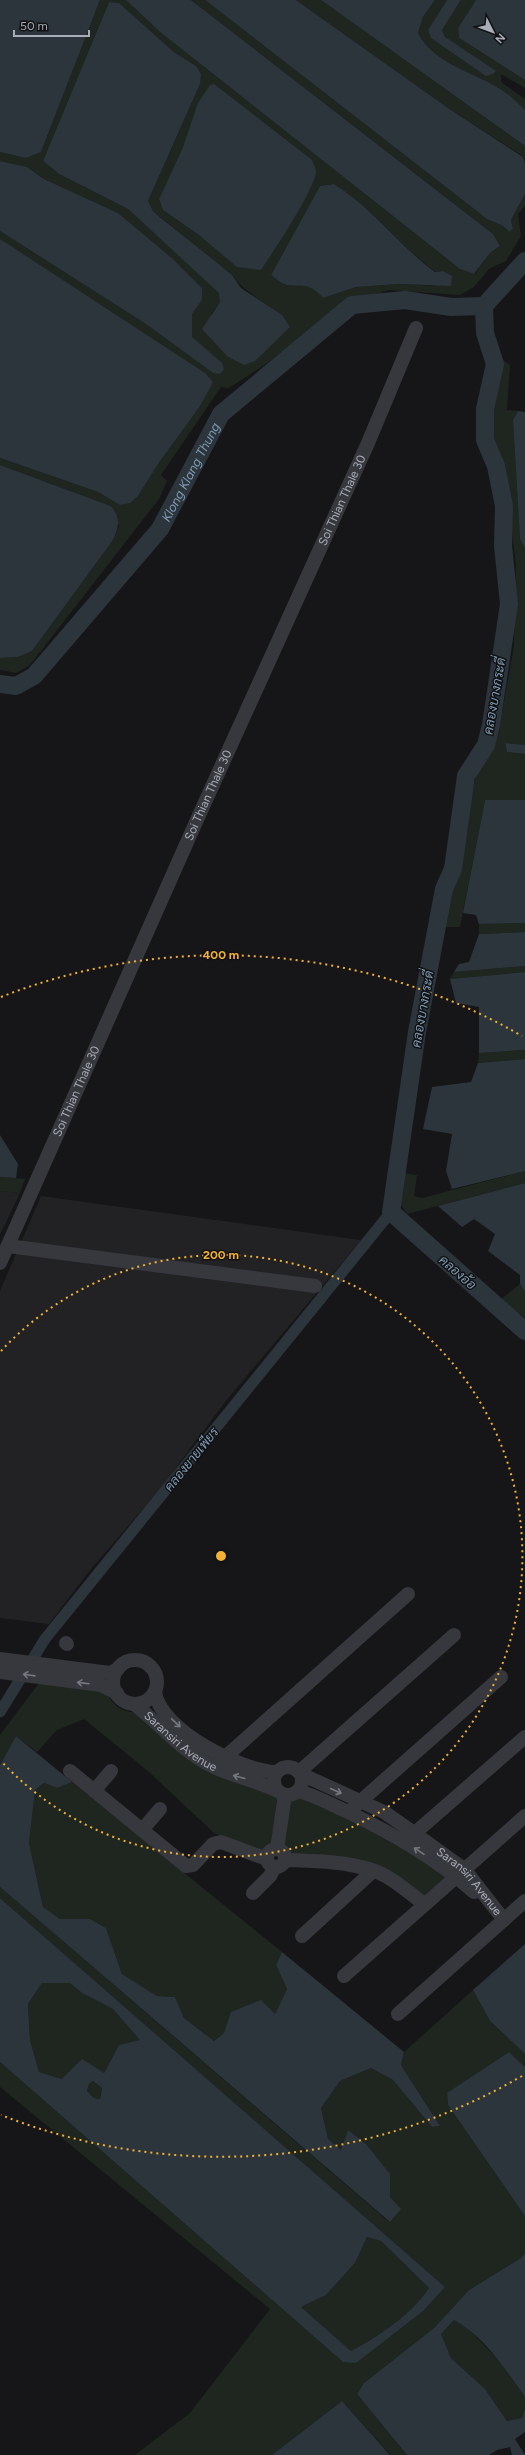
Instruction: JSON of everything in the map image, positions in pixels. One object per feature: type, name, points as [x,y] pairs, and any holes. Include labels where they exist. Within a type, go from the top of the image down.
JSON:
[{"type":"street","name":"Soi Thian Thale 30","points":[[0,1263],[186,843],[368,442],[416,328]]},
{"type":"street","points":[[8,1246],[315,1286]]},
{"type":"street","points":[[219,1762],[408,1594]]},
{"type":"street","points":[[300,1773],[454,1636]]},
{"type":"street","points":[[0,1659],[10,1668],[49,1672],[110,1673],[130,1661],[137,1661],[149,1666],[156,1677],[155,1692],[144,1702],[134,1704],[123,1701],[116,1693],[101,1685],[49,1672]]},
{"type":"street","points":[[116,1693],[113,1681],[118,1669]]},
{"type":"street","points":[[348,1812],[501,1677]]},
{"type":"street","name":"Saransiri Avenue","points":[[155,1692],[156,1701],[164,1712],[183,1730],[211,1751],[219,1762],[232,1775],[348,1812],[410,1838]]},
{"type":"street","name":"Saransiri Avenue","points":[[134,1704],[191,1752],[219,1762],[267,1772],[276,1772]]},
{"type":"street","points":[[410,1838],[525,1737]]},
{"type":"street","points":[[289,1766],[300,1773],[302,1784],[286,1792],[273,1781],[276,1772],[289,1766]]},
{"type":"street","points":[[70,1771],[186,1866],[193,1865],[213,1844],[222,1842],[276,1859],[341,1864],[373,1870],[397,1884],[424,1904]]},
{"type":"street","points":[[94,1791],[111,1771]]},
{"type":"street","name":"Saransiri Avenue","points":[[300,1773],[384,1812],[410,1838],[461,1873],[504,1920]]},
{"type":"street","points":[[253,1893],[270,1876],[276,1859],[286,1792]]},
{"type":"street","points":[[142,1830],[160,1809]]},
{"type":"street","points":[[344,1976],[525,1816]]},
{"type":"street","points":[[302,1936],[373,1870]]},
{"type":"street","points":[[398,2014],[525,1901]]},
{"type":"shaded area","points":[[0,0],[100,0],[41,152],[26,158],[0,152]]},
{"type":"shaded area","points":[[100,0],[126,0],[160,32],[460,269],[475,274],[490,253],[500,246],[493,234],[191,0],[205,0],[487,219],[503,226],[508,232],[513,229],[511,220],[525,194],[525,206],[518,214],[521,236],[506,261],[489,269],[474,287],[460,295],[389,290],[343,305],[266,364],[229,388],[221,387],[161,475],[167,481],[159,499],[30,665],[16,673],[0,670],[0,658],[18,657],[32,651],[113,540],[119,526],[111,506],[0,465],[0,458],[98,492],[120,505],[138,496],[160,461],[7,244],[0,239],[0,231],[146,324],[213,373],[205,350],[192,337],[192,314],[202,300],[202,288],[173,259],[118,213],[44,179],[27,167],[0,161],[0,152],[26,158],[41,152]],"holes":[[[109,2],[119,3],[174,52],[196,66],[200,84],[148,201],[153,211],[232,275],[238,283],[284,319],[290,327],[272,343],[211,314],[220,302],[220,293],[128,209],[59,174],[43,161]],[[183,147],[314,180],[261,270],[199,235],[163,210],[159,199]],[[334,184],[361,204],[422,261],[436,272],[443,271],[434,286],[399,284],[356,287],[323,298],[314,287],[299,284],[285,285],[271,275],[320,186]]]},
{"type":"shaded area","points":[[126,0],[191,0],[493,234],[500,246],[490,253],[474,274],[460,269],[160,32]]},
{"type":"shaded area","points":[[205,0],[296,0],[448,108],[523,157],[525,164],[525,194],[511,220],[513,229],[509,232],[503,226],[487,219]]},
{"type":"shaded area","points":[[296,0],[321,0],[525,146],[525,164],[523,156],[448,108]]},
{"type":"shaded area","points":[[321,0],[435,0],[423,17],[418,33],[426,45],[447,62],[498,87],[525,110],[525,146]]},
{"type":"shaded area","points":[[435,0],[447,0],[428,30],[431,37],[486,75],[493,74],[495,71],[465,54],[451,43],[442,30],[461,0],[476,0],[458,28],[459,38],[525,80],[525,88],[501,74],[501,82],[525,99],[525,110],[498,87],[447,62],[426,45],[418,33],[423,17]]},
{"type":"shaded area","points":[[447,0],[461,0],[442,30],[445,37],[496,71],[493,74],[486,76],[431,38],[428,30]]},
{"type":"shaded area","points":[[476,0],[525,0],[525,80],[459,38],[458,28]]},
{"type":"shaded area","points":[[109,2],[119,3],[174,52],[196,66],[201,74],[200,84],[148,201],[153,211],[232,275],[241,288],[282,315],[290,327],[255,361],[244,365],[227,356],[202,329],[220,302],[219,293],[128,209],[59,174],[43,161]]},
{"type":"shaded area","points":[[214,84],[312,160],[316,169],[313,181],[301,207],[261,270],[237,267],[199,235],[163,210],[159,199],[183,147],[198,103],[210,85]]},
{"type":"shaded area","points":[[0,161],[27,167],[44,179],[118,213],[173,259],[202,288],[202,300],[192,314],[192,337],[222,363],[224,369],[220,374],[213,373],[146,324],[0,231]]},
{"type":"shaded area","points":[[334,184],[361,204],[409,250],[435,272],[443,271],[452,276],[451,286],[399,284],[356,287],[323,298],[310,287],[287,285],[271,275],[320,186]]},
{"type":"shaded area","points":[[0,239],[205,373],[213,382],[200,406],[160,461],[138,496],[130,503],[120,505],[98,492],[0,458]]},
{"type":"shaded area","points":[[503,360],[510,365],[507,410],[518,411],[513,420],[520,539],[525,548],[525,745],[505,743],[507,752],[525,754],[525,800],[485,800],[460,927],[445,927],[464,823],[478,768],[498,736],[514,646],[516,564],[506,487],[493,442],[493,402]]},
{"type":"shaded area","points":[[518,411],[525,412],[525,548],[520,539],[513,420]]},
{"type":"shaded area","points":[[0,465],[111,506],[118,519],[118,527],[113,540],[32,651],[18,657],[0,658]]},
{"type":"shaded area","points":[[505,743],[525,745],[525,754],[507,752]]},
{"type":"shaded area","points":[[485,800],[525,800],[525,923],[479,924],[476,915],[463,913]]},
{"type":"shaded area","points":[[525,923],[525,932],[479,934],[479,924]]},
{"type":"shaded area","points":[[525,932],[525,966],[454,972],[459,964],[469,962],[479,934]]},
{"type":"shaded area","points":[[525,966],[525,972],[450,979],[454,972]]},
{"type":"shaded area","points":[[525,972],[525,1050],[479,1053],[479,1007],[456,1003],[450,979]]},
{"type":"shaded area","points":[[525,1050],[525,1059],[478,1063],[479,1053]]},
{"type":"shaded area","points":[[525,1059],[525,1171],[452,1189],[446,1171],[452,1134],[423,1129],[432,1087],[471,1082],[478,1063]]},
{"type":"shaded area","points":[[0,1135],[18,1164],[16,1178],[0,1177]]},
{"type":"shaded area","points":[[525,1171],[525,1183],[407,1214],[399,1202],[403,1173],[417,1175],[414,1196],[422,1198]]},
{"type":"shaded area","points":[[0,1177],[25,1179],[20,1193],[0,1191]]},
{"type":"shaded area","points":[[525,1183],[524,1290],[520,1284],[520,1275],[488,1251],[495,1234],[474,1219],[462,1227],[438,1206]]},
{"type":"shaded area","points":[[0,1191],[20,1193],[0,1235]]},
{"type":"shaded area","points":[[41,1196],[361,1240],[225,1402],[160,1489],[91,1569],[49,1624],[0,1618],[0,1291]]},
{"type":"shaded area","points":[[520,1284],[525,1290],[525,1318],[501,1299]]},
{"type":"shaded area","points":[[39,1683],[105,1690],[112,1701],[120,1708],[129,1712],[143,1713],[160,1733],[270,1790],[280,1798],[287,1799],[302,1796],[317,1801],[447,1874],[447,1879],[426,1900],[391,1875],[292,1856],[288,1850],[273,1843],[263,1853],[214,1833],[149,1772],[84,1719],[57,1730],[37,1752],[16,1736],[0,1765],[0,1735]]},
{"type":"shaded area","points":[[16,1736],[72,1782],[57,1788],[44,1783],[35,1790],[29,1843],[43,1907],[60,1919],[90,1919],[106,1928],[122,1974],[157,1996],[175,1997],[184,2018],[214,2041],[224,2033],[231,2012],[261,2000],[275,2014],[287,1989],[276,1965],[282,1952],[404,2052],[401,2065],[440,2126],[432,2127],[393,2080],[371,2068],[340,2081],[321,2108],[328,2139],[341,2150],[348,2130],[366,2144],[390,2174],[390,2197],[401,2209],[390,2222],[0,1887],[0,1765]]},
{"type":"shaded area","points":[[72,1782],[282,1952],[276,1965],[287,1989],[275,2014],[224,2033],[214,2041],[184,2018],[175,1997],[157,1996],[122,1974],[106,1928],[90,1919],[60,1919],[43,1907],[29,1843],[35,1790],[44,1783],[57,1788]]},
{"type":"shaded area","points":[[0,1887],[389,2222],[390,2197],[348,2130],[341,2151],[328,2139],[321,2108],[340,2081],[371,2068],[393,2080],[432,2127],[440,2126],[401,2065],[404,2052],[473,1990],[490,2021],[525,2054],[525,2067],[509,2052],[447,2094],[448,2105],[525,2216],[525,2253],[521,2258],[469,2290],[434,2328],[364,2383],[357,2394],[407,2455],[391,2455],[342,2401],[272,2455],[135,2455],[190,2413],[270,2309],[0,2087],[0,2062],[343,2362],[445,2287],[0,1898]]},
{"type":"shaded area","points":[[0,1898],[445,2287],[423,2311],[356,2363],[343,2362],[0,2062]],"holes":[[[42,1983],[70,1983],[82,1993],[113,2009],[140,2040],[119,2045],[104,2073],[82,2059],[62,2079],[39,2072],[30,2040],[28,2004]],[[93,2081],[102,2088],[100,2099],[94,2098],[87,2091],[89,2084]],[[367,2237],[381,2241],[429,2288],[422,2298],[404,2316],[383,2332],[351,2351],[301,2307],[326,2295],[355,2263]]]},
{"type":"shaded area","points":[[525,1944],[525,2054],[490,2021],[473,1990]]},
{"type":"shaded area","points":[[42,1983],[70,1983],[82,1993],[113,2009],[141,2040],[119,2045],[104,2073],[62,2079],[39,2072],[30,2040],[28,2004]]},
{"type":"shaded area","points":[[509,2052],[525,2067],[525,2216],[448,2105],[447,2093]]},
{"type":"shaded area","points":[[93,2081],[102,2088],[100,2099],[94,2098],[87,2091],[89,2084]]},
{"type":"shaded area","points":[[367,2237],[381,2241],[429,2288],[422,2298],[404,2316],[373,2338],[351,2351],[301,2307],[326,2295],[355,2263]]},
{"type":"shaded area","points":[[525,2253],[525,2397],[494,2354],[465,2327],[454,2320],[441,2334],[451,2358],[485,2389],[507,2421],[522,2418],[525,2409],[525,2432],[515,2439],[525,2455],[512,2455],[510,2447],[497,2450],[489,2455],[407,2455],[357,2394],[364,2383],[434,2328],[469,2290],[521,2258]]},
{"type":"shaded area","points":[[454,2320],[469,2329],[501,2363],[525,2397],[525,2409],[522,2418],[507,2421],[485,2389],[451,2358],[441,2334]]},
{"type":"shaded area","points":[[342,2401],[390,2455],[272,2455]]},
{"type":"waterway","name":"คลองบางกระดี่","points":[[525,261],[484,306],[485,333],[495,364],[485,409],[485,440],[496,466],[504,506],[503,546],[509,604],[491,725],[486,745],[466,776],[453,869],[444,889],[417,1032],[391,1212],[525,1331]]},
{"type":"waterway","name":"Klong Klang Thung","points":[[0,684],[16,686],[34,676],[160,529],[221,414],[352,305],[405,300],[451,307],[484,306]]},
{"type":"waterway","name":"คลองยายเพียร","points":[[0,1712],[45,1639],[391,1212]]},
{"type":"water label","name":"คลองอ้อ","points":[[458,1272]]}]
